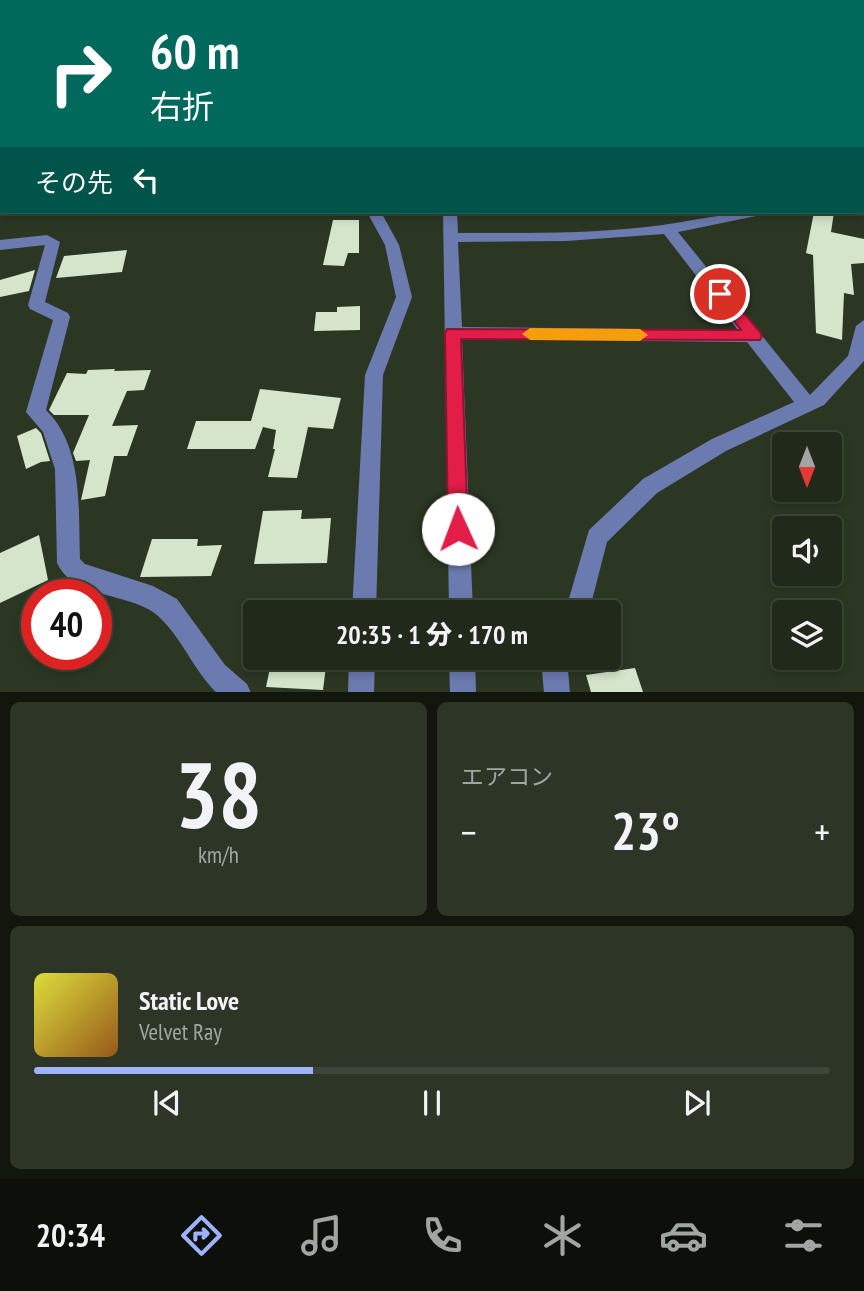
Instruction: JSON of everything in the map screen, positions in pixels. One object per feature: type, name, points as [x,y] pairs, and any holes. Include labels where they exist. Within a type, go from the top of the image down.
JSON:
[{"type":"street","points":[[365,600],[374,375],[404,297],[392,245],[375,214]]},
{"type":"street","points":[[450,214],[461,600]]},
{"type":"street","points":[[451,238],[594,236],[669,231],[747,214]]},
{"type":"street","points":[[669,231],[807,405]]},
{"type":"street","points":[[0,245],[47,240],[52,242],[36,305],[62,317],[36,412],[52,428],[65,469],[69,563],[78,573],[153,598],[168,608],[216,674],[238,692]]},
{"type":"street","points":[[581,600],[597,537],[650,486],[719,444],[817,400],[860,360],[864,326]]},
{"type":"street","points":[[453,333],[754,336]]},
{"type":"street","points":[[360,692],[361,670]]},
{"type":"street","points":[[462,670],[463,692]]},
{"type":"street","points":[[555,670],[557,692]]},
{"type":"building","points":[[814,214],[834,214],[831,232],[864,239],[864,263],[851,264],[854,295],[844,293],[842,340],[816,333],[813,255],[806,253]]},
{"type":"building","points":[[333,220],[359,220],[359,253],[348,253],[344,266],[323,265]]},
{"type":"building","points":[[127,250],[122,272],[56,278],[64,256]]},
{"type":"building","points":[[35,270],[29,291],[0,297],[0,280]]},
{"type":"building","points":[[360,306],[360,330],[314,331],[316,312],[337,312],[337,307]]},
{"type":"building","points":[[115,369],[114,371],[151,370],[144,390],[127,391],[112,426],[138,425],[127,456],[114,456],[105,496],[81,500],[90,460],[76,461],[73,453],[89,415],[54,415],[49,410],[67,373],[86,374],[88,370]]},
{"type":"building","points":[[260,389],[341,398],[333,429],[308,427],[297,478],[268,477],[275,449],[276,430],[263,427],[255,449],[187,449],[196,421],[251,421]]},
{"type":"building","points":[[36,428],[41,433],[50,461],[26,469],[17,436]]},
{"type":"building","points":[[302,510],[301,519],[331,518],[327,563],[254,564],[263,511]]},
{"type":"building","points":[[39,535],[48,579],[21,579],[21,593],[0,603],[0,553]]},
{"type":"building","points":[[152,539],[198,539],[197,546],[222,545],[211,576],[140,577]]},
{"type":"building","points":[[635,668],[643,692],[591,692],[586,675]]},
{"type":"building","points":[[270,670],[326,670],[323,690],[266,687]]},
{"type":"slow traffic","points":[[530,334],[640,335]]},
{"type":"route","points":[[458,529],[453,333],[754,336],[720,294]]}]
